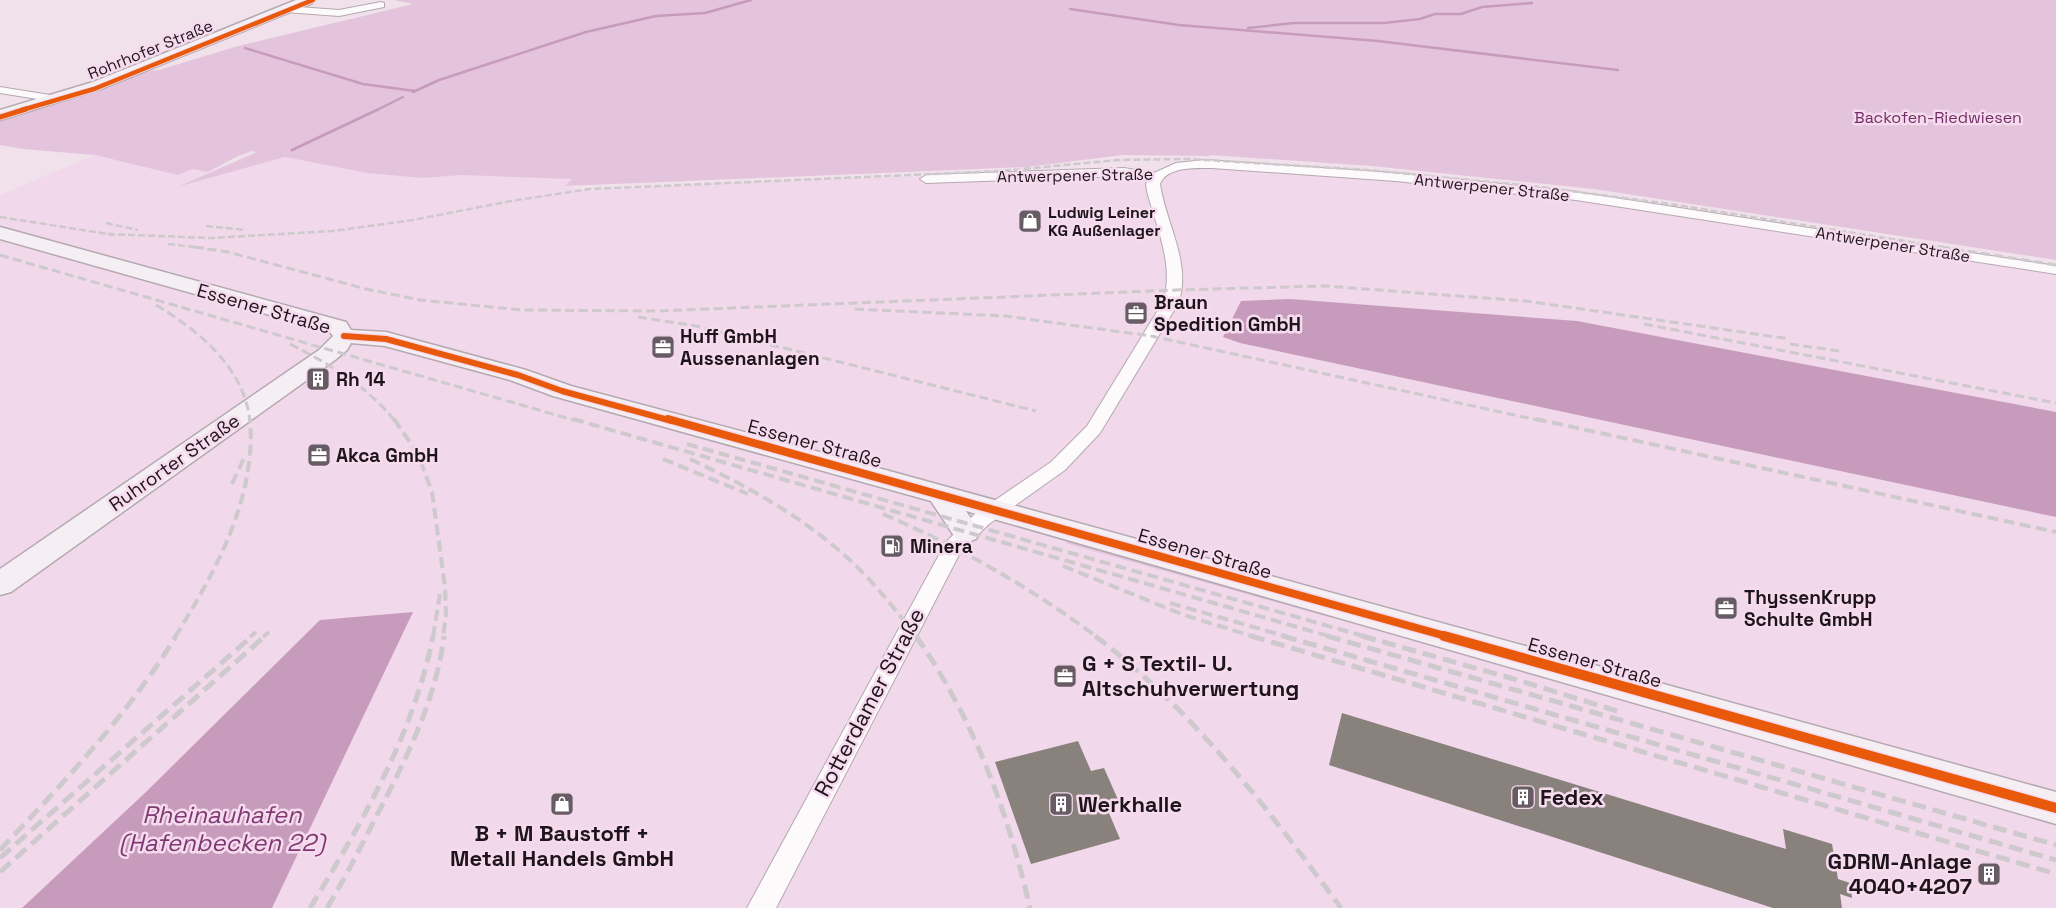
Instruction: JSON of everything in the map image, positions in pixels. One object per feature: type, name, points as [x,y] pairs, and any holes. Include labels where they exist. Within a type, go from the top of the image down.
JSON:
[{"type":"street","name":"Rohrhofer Straße","points":[[0,115],[56,99],[124,75],[306,0]]},
{"type":"street","name":"Rohrhofer Straße","points":[[286,9],[339,13],[381,4]]},
{"type":"street","points":[[0,90],[56,99]]},
{"type":"street","name":"Antwerpener Straße","points":[[926,179],[1124,172],[1156,177],[1164,171],[1179,166],[1212,164],[1488,186],[1576,196],[2056,270]]},
{"type":"street","name":"Rotterdamer Straße","points":[[761,908],[953,547],[966,532],[994,510],[1058,466],[1094,429],[1171,302],[1176,290],[1177,271],[1153,184],[1156,177]]},
{"type":"street","name":"Essener Straße","points":[[0,233],[332,326],[338,328],[344,336],[394,341],[518,375],[571,393],[833,464],[2056,808]]},
{"type":"street","name":"Ruhrorter Straße","points":[[0,584],[327,355],[339,345],[344,336]]},
{"type":"street","points":[[942,496],[966,532]]},
{"type":"shaded area","points":[[97,154],[208,172],[181,186],[285,157],[367,173],[507,171],[575,177],[565,186],[588,191],[723,183],[1218,168],[1408,182],[1609,204],[2056,274],[2056,412],[1578,321],[1290,299],[1227,339],[2056,517],[2056,908],[272,908],[412,612],[146,792],[22,908],[0,908],[0,195]]},
{"type":"green space","name":"Backofen-Riedwiesen","points":[[394,0],[2056,0],[2056,260],[1594,189],[1372,166],[1211,155],[1123,155],[1027,167],[565,186],[572,179],[461,175],[423,178],[367,173],[285,157],[177,187],[257,152],[252,151],[236,157],[208,172],[192,169],[178,175],[95,155],[23,149],[0,145],[0,119],[71,98],[146,71],[159,70],[238,46],[413,4]]},
{"type":"green space","points":[[1069,538],[1325,614],[1332,618],[1066,543]]},
{"type":"green space","points":[[1515,668],[1817,749],[1818,756],[1515,670]]},
{"type":"water","points":[[1290,299],[1577,321],[2056,412],[2056,517],[1240,343],[1223,337],[1241,301]]},
{"type":"water","name":"Rheinauhafen (Hafenbecken 22)","points":[[413,612],[272,908],[22,908],[146,792],[320,620]]},
{"type":"building","name":"Fedex","points":[[1342,713],[1786,849],[1783,829],[1832,844],[1838,879],[1850,883],[1852,898],[1840,894],[1842,908],[1773,908],[1329,765]]},
{"type":"building","name":"Werkhalle","points":[[1078,741],[1091,771],[1104,768],[1119,802],[1106,806],[1120,839],[1031,864],[995,762]]},
{"type":"waterway","points":[[413,92],[439,80],[586,32],[656,16],[705,13],[751,0]]},
{"type":"waterway","points":[[1248,28],[1294,23],[1384,23],[1420,19],[1435,14],[1461,14],[1482,7],[1532,3]]},
{"type":"waterway","points":[[1070,9],[1179,25],[1378,41],[1618,70]]},
{"type":"waterway","points":[[245,48],[363,84],[415,91]]},
{"type":"waterway","points":[[379,109],[403,97]]},
{"type":"waterway","points":[[292,150],[379,109]]},
{"type":"railway","points":[[108,234],[210,238],[333,231],[413,220],[511,201],[590,189],[1001,171],[1118,160],[1188,159],[1368,170],[1532,186],[1670,204],[1949,248]]},
{"type":"railway","points":[[0,217],[114,235]]},
{"type":"railway","points":[[106,223],[138,230]]},
{"type":"railway","points":[[206,226],[246,230]]},
{"type":"railway","points":[[168,244],[204,248]]},
{"type":"railway","points":[[194,247],[228,252],[366,289],[420,300],[522,310],[658,311],[1176,290],[1325,286],[1526,301],[1790,339]]},
{"type":"railway","points":[[1941,247],[2056,265]]},
{"type":"railway","points":[[0,255],[577,421]]},
{"type":"railway","points":[[156,305],[188,326],[229,367],[239,384],[246,402],[250,421]]},
{"type":"railway","points":[[855,309],[1005,316],[1151,336],[1542,421]]},
{"type":"railway","points":[[638,317],[696,326],[1036,411]]},
{"type":"railway","points":[[1644,324],[2056,403]]},
{"type":"railway","points":[[290,344],[347,377],[372,397],[395,421]]},
{"type":"railway","points":[[1790,344],[1839,351]]},
{"type":"railway","points":[[394,419],[418,454],[432,492],[445,587],[446,615],[443,637]]},
{"type":"railway","points":[[573,419],[1332,637]]},
{"type":"railway","points":[[1536,419],[2056,532]]},
{"type":"railway","points":[[175,637],[205,587],[230,533],[240,505],[247,477],[250,421]]},
{"type":"railway","points":[[687,444],[1367,637]]},
{"type":"railway","points":[[232,484],[244,458]]},
{"type":"railway","points":[[663,459],[748,494]]},
{"type":"railway","points":[[690,459],[776,505],[817,533],[862,572],[887,599],[917,637]]},
{"type":"railway","points":[[883,514],[939,540],[993,569],[1046,601],[1097,637]]},
{"type":"railway","points":[[1063,566],[1184,615],[1255,637]]},
{"type":"railway","points":[[433,637],[440,594]]},
{"type":"railway","points":[[1170,603],[1288,637]]},
{"type":"railway","points":[[250,637],[256,632]]},
{"type":"railway","points":[[263,637],[269,632]]},
{"type":"railway","points":[[0,850],[94,748],[137,693],[176,636]]},
{"type":"railway","points":[[0,858],[252,636]]},
{"type":"railway","points":[[0,872],[265,636]]},
{"type":"railway","points":[[310,908],[348,844],[384,777],[413,708],[433,636]]},
{"type":"railway","points":[[327,908],[385,799],[417,731],[434,684],[444,636]]},
{"type":"railway","points":[[916,636],[955,699],[986,766],[1011,836],[1030,908]]},
{"type":"railway","points":[[1095,636],[1165,696],[1228,763],[1341,908]]},
{"type":"railway","points":[[1251,636],[2056,874]]},
{"type":"railway","points":[[1283,636],[2056,860]]},
{"type":"railway","points":[[1327,636],[2056,845]]},
{"type":"railway","points":[[1362,636],[1514,679],[1617,711]]},
{"type":"cycle path","points":[[0,117],[94,89],[313,0]]},
{"type":"cycle path","points":[[344,336],[386,339],[518,375],[562,391],[833,464],[2056,808]]},
{"type":"place","name":"Ludwig Leiner KG Außenlager","points":[[1030,221]]},
{"type":"place","name":"Braun Spedition GmbH","points":[[1136,313]]},
{"type":"place","name":"Huff GmbH Aussenanlagen","points":[[663,347]]},
{"type":"place","name":"Rh 14","points":[[318,379]]},
{"type":"place","name":"Akca GmbH","points":[[319,455]]},
{"type":"place","name":"Minera","points":[[892,546]]},
{"type":"place","name":"ThyssenKrupp Schulte GmbH","points":[[1726,608]]},
{"type":"place","name":"G + S Textil- U. Altschuhverwertung","points":[[1065,676]]},
{"type":"place","name":"Fedex","points":[[1523,797]]},
{"type":"place","name":"B + M Baustoff + Metall Handels GmbH","points":[[562,804]]},
{"type":"place","name":"Werkhalle","points":[[1061,804]]},
{"type":"place","name":"GDRM-Anlage 4040+4207","points":[[1989,874]]}]
